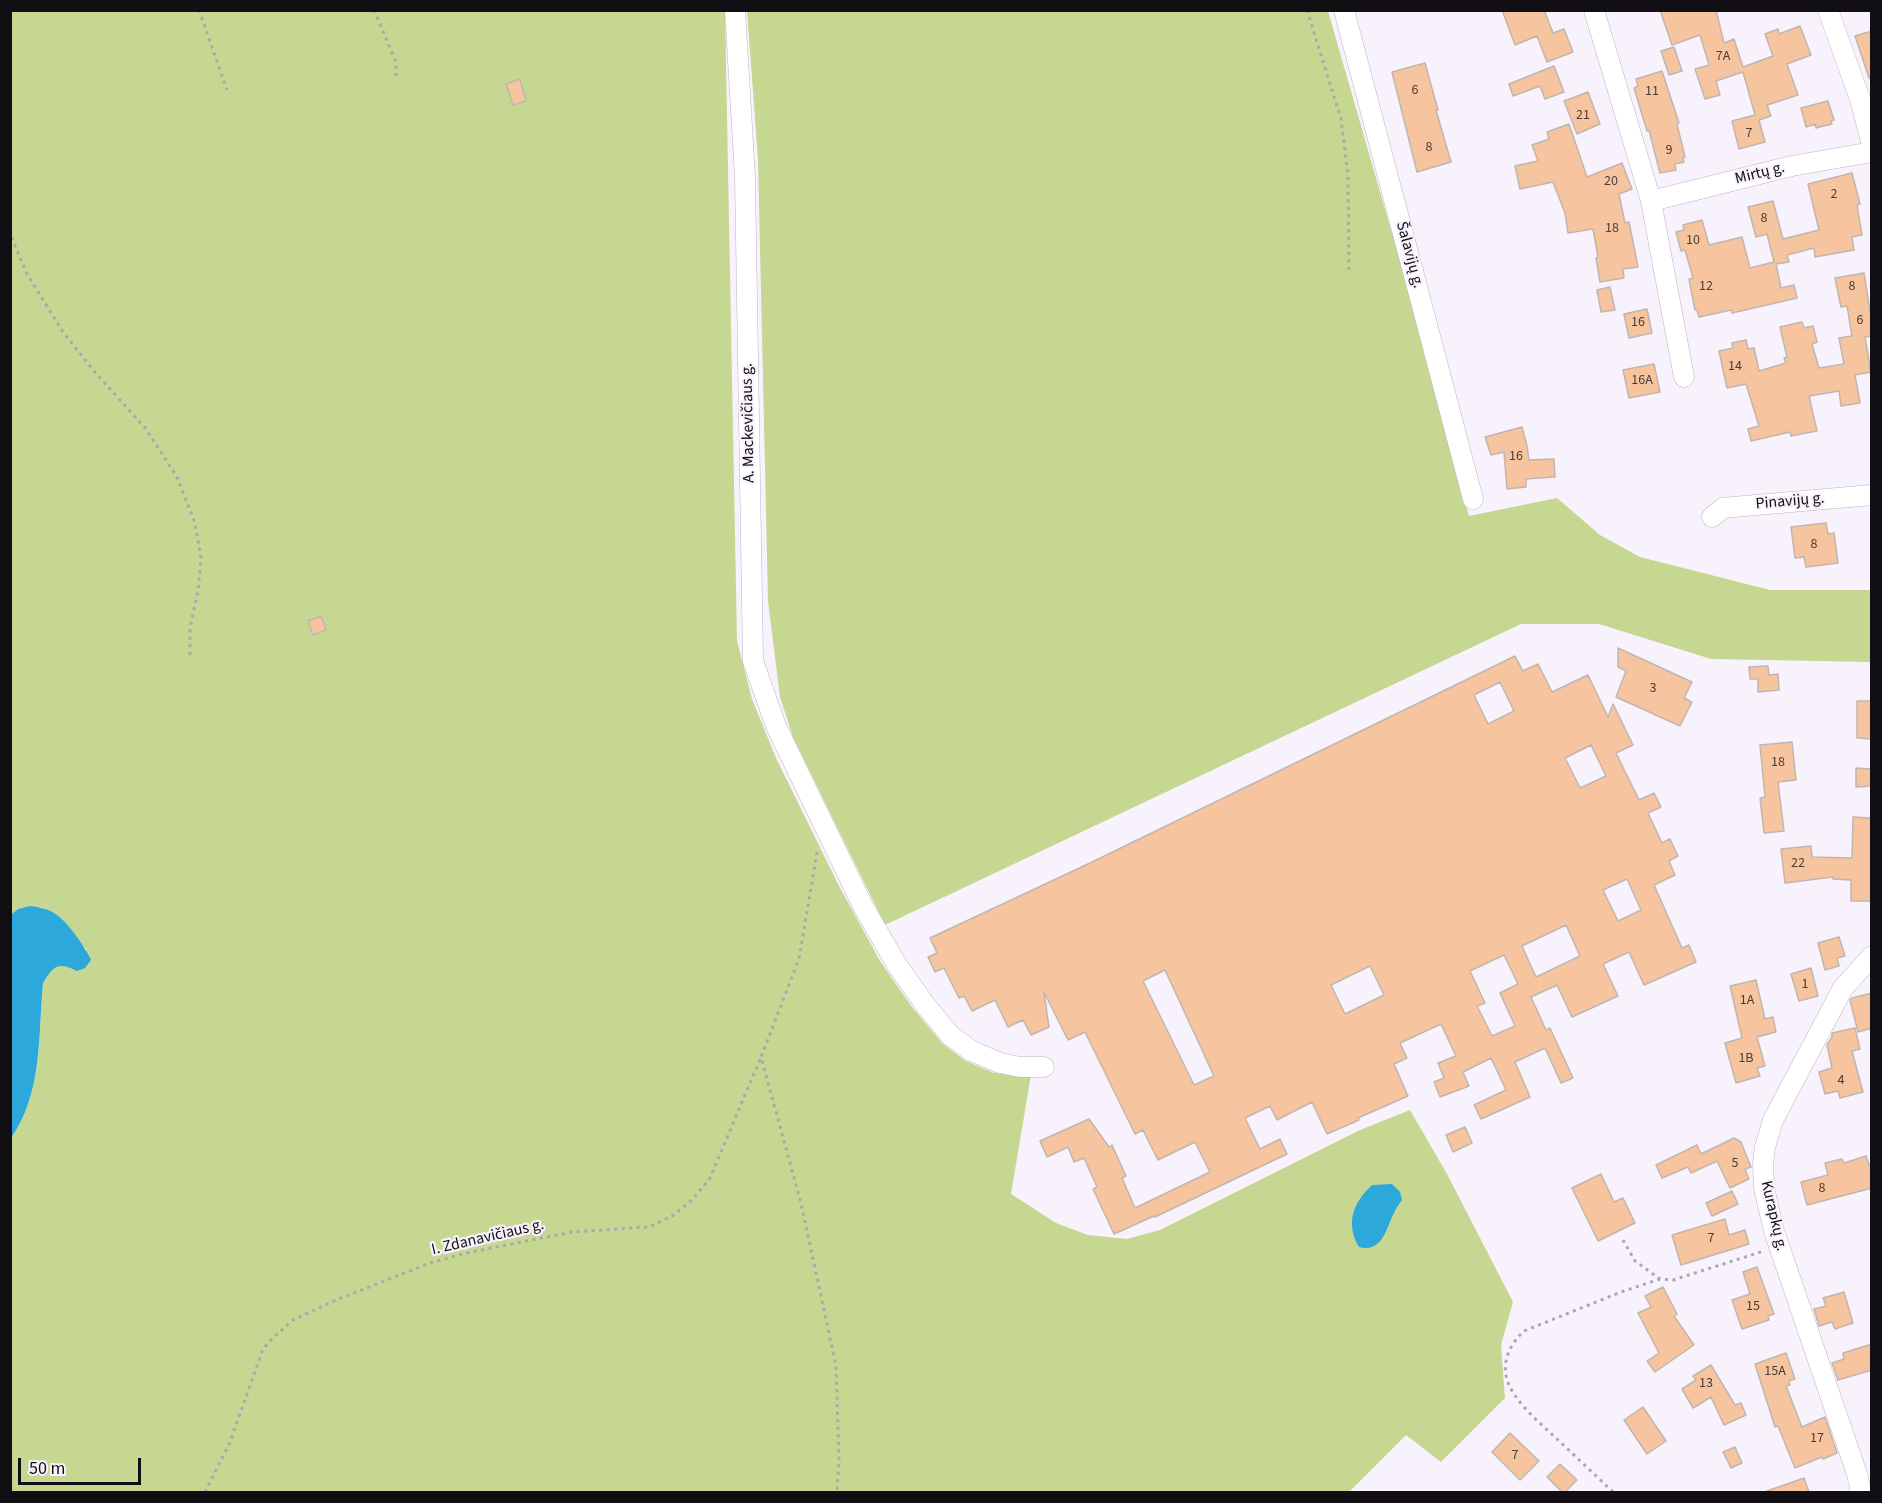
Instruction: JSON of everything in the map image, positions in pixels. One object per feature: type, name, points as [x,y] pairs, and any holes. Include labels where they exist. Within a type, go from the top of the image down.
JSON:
[{"type":"street","name":"A. Mackevičiaus g.","points":[[735,10],[745,177],[753,661],[776,726],[864,908],[897,965],[926,1006],[951,1036],[972,1051],[1000,1063],[1020,1067],[1044,1067]]},
{"type":"street","name":"Šalavijų g.","points":[[1344,10],[1473,499]]},
{"type":"street","points":[[1594,10],[1651,201],[1684,377]]},
{"type":"street","points":[[1828,10],[1860,99],[1872,145]]},
{"type":"street","name":"Mirtų g.","points":[[1651,201],[1792,166],[1872,152]]},
{"type":"street","name":"Pinavijų g.","points":[[1712,517],[1723,508],[1872,495]]},
{"type":"street","name":"Kurapkų g.","points":[[1861,1492],[1857,1474],[1773,1231],[1764,1188],[1763,1164],[1765,1147],[1773,1120],[1844,988],[1872,956]]},
{"type":"path","points":[[199,10],[228,90]]},
{"type":"path","points":[[374,10],[396,62],[396,79]]},
{"type":"path","points":[[1307,10],[1341,119],[1348,175],[1349,273]]},
{"type":"path","points":[[10,230],[27,274],[63,332],[94,371],[146,429],[177,477],[195,523],[201,558],[198,591],[190,628],[190,658]]},
{"type":"path","name":"I. Zdanavičiaus g.","points":[[205,1492],[230,1442],[263,1349],[293,1320],[336,1300],[430,1263],[466,1253],[572,1232],[649,1227],[672,1216],[692,1200],[710,1178],[799,959],[823,822]]},
{"type":"path","points":[[761,1057],[801,1203],[836,1366],[839,1459],[837,1492]]},
{"type":"path","points":[[1623,1240],[1635,1261],[1660,1279]]},
{"type":"path","points":[[1613,1492],[1529,1412],[1509,1385],[1506,1357],[1514,1341],[1524,1330],[1621,1292],[1660,1279],[1673,1280],[1779,1246]]},
{"type":"green space","points":[[11,11],[725,11],[737,641],[752,699],[776,758],[838,884],[880,961],[912,1007],[943,1044],[966,1061],[994,1073],[1031,1075],[1011,1194],[1056,1223],[1088,1235],[1127,1239],[1160,1230],[1360,1130],[1410,1110],[1447,1174],[1513,1302],[1501,1345],[1505,1398],[1441,1462],[1406,1435],[1349,1492],[11,1492],[11,1138],[29,1103],[34,1083],[43,983],[50,971],[58,965],[67,965],[87,950],[57,915],[41,907],[18,910],[11,915]]},
{"type":"green space","points":[[747,11],[1328,11],[1418,324],[1469,516],[1557,498],[1600,535],[1640,557],[1770,590],[1871,590],[1871,662],[1711,659],[1599,624],[1521,624],[885,925],[793,737],[780,697],[768,601],[758,159]]},
{"type":"water","points":[[30,906],[48,910],[61,919],[76,936],[91,960],[85,968],[77,971],[65,966],[57,967],[43,983],[34,1083],[29,1102],[11,1138],[11,915],[18,909]]},
{"type":"water","points":[[1392,1184],[1400,1192],[1402,1200],[1386,1232],[1379,1243],[1367,1248],[1359,1247],[1352,1230],[1356,1206],[1372,1185]]},
{"type":"building","points":[[1502,10],[1544,10],[1553,33],[1564,29],[1573,52],[1547,62],[1537,36],[1515,45]]},
{"type":"building","points":[[1660,10],[1716,10],[1724,43],[1734,39],[1743,67],[1773,56],[1765,34],[1778,29],[1779,34],[1800,26],[1811,55],[1787,64],[1798,95],[1767,105],[1771,116],[1759,120],[1765,142],[1739,149],[1732,121],[1755,115],[1743,72],[1716,81],[1720,95],[1705,99],[1695,69],[1709,65],[1700,35],[1672,45]]},
{"type":"building","points":[[1872,31],[1872,78],[1869,78],[1855,36]]},
{"type":"building","points":[[1674,47],[1682,71],[1669,75],[1661,51]]},
{"type":"building","points":[[1425,63],[1451,162],[1417,172],[1392,72]]},
{"type":"building","points":[[1554,66],[1564,92],[1545,99],[1540,86],[1513,96],[1509,84]]},
{"type":"building","points":[[1662,71],[1679,123],[1677,124],[1685,157],[1684,162],[1675,164],[1676,170],[1660,173],[1649,130],[1647,131],[1634,88],[1638,86],[1636,79]]},
{"type":"building","points":[[520,79],[526,101],[513,105],[506,84]]},
{"type":"building","points":[[1588,92],[1600,124],[1577,134],[1564,101]]},
{"type":"building","points":[[1828,101],[1834,120],[1831,121],[1832,124],[1816,128],[1815,124],[1806,127],[1801,108]]},
{"type":"building","points":[[1569,124],[1587,177],[1622,163],[1632,189],[1619,194],[1625,223],[1629,222],[1638,267],[1623,269],[1624,278],[1600,282],[1593,229],[1568,233],[1565,213],[1553,182],[1520,189],[1515,166],[1538,161],[1532,145],[1549,139],[1547,132]]},
{"type":"building","points":[[1852,173],[1860,204],[1857,205],[1862,235],[1852,237],[1854,250],[1815,257],[1814,248],[1787,255],[1789,262],[1776,264],[1781,288],[1794,285],[1797,298],[1732,313],[1731,310],[1699,317],[1695,310],[1689,279],[1693,278],[1685,250],[1681,251],[1676,232],[1684,230],[1683,225],[1702,220],[1709,245],[1742,237],[1750,268],[1774,262],[1767,234],[1756,237],[1748,207],[1773,201],[1783,239],[1819,230],[1808,184]]},
{"type":"building","points":[[1864,273],[1872,324],[1872,336],[1865,337],[1871,372],[1855,375],[1860,403],[1841,406],[1839,391],[1809,396],[1817,431],[1791,436],[1790,432],[1751,441],[1748,429],[1759,426],[1746,384],[1727,388],[1719,351],[1733,348],[1732,343],[1746,340],[1748,349],[1754,348],[1759,371],[1786,363],[1784,358],[1787,357],[1780,327],[1802,322],[1804,328],[1813,326],[1817,342],[1812,344],[1819,368],[1844,364],[1839,338],[1852,336],[1847,306],[1841,307],[1835,278]]},
{"type":"building","points":[[1610,287],[1615,310],[1601,312],[1597,290]]},
{"type":"building","points":[[1647,309],[1652,333],[1629,338],[1624,314]]},
{"type":"building","points":[[1654,364],[1660,392],[1629,398],[1623,370]]},
{"type":"building","points":[[1522,427],[1529,460],[1554,459],[1555,477],[1526,479],[1526,487],[1507,489],[1504,452],[1491,455],[1485,437]]},
{"type":"building","points":[[1826,523],[1828,534],[1834,533],[1838,563],[1806,567],[1804,557],[1795,558],[1791,527]]},
{"type":"building","points":[[321,616],[326,630],[313,635],[308,621]]},
{"type":"building","points":[[1618,648],[1692,682],[1684,698],[1692,702],[1680,726],[1616,697],[1626,671],[1618,667]]},
{"type":"building","points":[[1515,656],[1523,671],[1538,664],[1552,692],[1588,675],[1608,717],[1613,704],[1633,745],[1616,753],[1639,800],[1654,793],[1661,807],[1648,813],[1662,843],[1670,839],[1678,856],[1669,861],[1675,875],[1654,885],[1682,948],[1689,945],[1696,962],[1644,985],[1629,952],[1603,964],[1618,996],[1572,1017],[1557,985],[1531,997],[1546,1030],[1550,1028],[1573,1078],[1561,1083],[1545,1048],[1515,1062],[1530,1097],[1481,1119],[1474,1105],[1506,1090],[1491,1058],[1463,1072],[1469,1086],[1440,1097],[1434,1082],[1444,1078],[1438,1063],[1456,1056],[1441,1024],[1400,1043],[1407,1058],[1394,1064],[1408,1096],[1327,1134],[1312,1102],[1277,1120],[1270,1106],[1245,1118],[1260,1149],[1280,1139],[1287,1154],[1114,1234],[1093,1189],[1097,1187],[1084,1158],[1074,1162],[1068,1147],[1047,1157],[1040,1141],[1089,1119],[1109,1147],[1112,1145],[1126,1176],[1122,1178],[1135,1208],[1210,1172],[1195,1142],[1158,1160],[1143,1130],[1135,1134],[1085,1032],[1068,1040],[1044,992],[1049,1027],[1031,1035],[1023,1020],[1008,1027],[995,1000],[972,1011],[964,996],[959,998],[944,968],[935,972],[928,957],[937,953],[930,938],[1088,864]],"holes":[[[1500,682],[1514,711],[1488,724],[1474,695]],[[1591,745],[1606,776],[1580,788],[1565,758]],[[1627,879],[1641,910],[1618,921],[1603,890]],[[1566,925],[1580,956],[1536,977],[1522,946]],[[1504,955],[1518,984],[1500,993],[1515,1026],[1492,1036],[1477,1006],[1485,1003],[1470,971]],[[1370,966],[1384,995],[1345,1014],[1331,985]],[[1165,970],[1214,1076],[1194,1085],[1143,981]]]},
{"type":"building","points":[[1768,666],[1769,675],[1778,674],[1779,690],[1758,692],[1758,679],[1750,679],[1749,667]]},
{"type":"building","points":[[1857,701],[1872,701],[1872,739],[1857,738]]},
{"type":"building","points":[[1792,742],[1796,780],[1778,782],[1784,831],[1764,833],[1760,798],[1765,797],[1760,745]]},
{"type":"building","points":[[1856,768],[1872,769],[1872,786],[1856,787]]},
{"type":"building","points":[[1853,817],[1872,818],[1872,901],[1851,901],[1851,880],[1833,879],[1833,877],[1785,883],[1781,849],[1811,846],[1812,857],[1852,858]]},
{"type":"building","points":[[1839,937],[1845,956],[1837,958],[1839,966],[1825,970],[1818,943]]},
{"type":"building","points":[[1811,968],[1818,996],[1799,1001],[1791,974]]},
{"type":"building","points":[[1756,980],[1765,1019],[1773,1017],[1776,1032],[1757,1037],[1765,1066],[1757,1068],[1760,1076],[1736,1083],[1725,1043],[1742,1038],[1730,986]]},
{"type":"building","points":[[1872,993],[1872,1028],[1858,1032],[1850,1000]]},
{"type":"building","points":[[1855,1028],[1860,1049],[1852,1051],[1863,1092],[1840,1098],[1838,1091],[1825,1094],[1819,1072],[1832,1068],[1827,1045],[1832,1033]]},
{"type":"building","points":[[1465,1127],[1472,1143],[1453,1152],[1446,1135]]},
{"type":"building","points":[[1734,1138],[1741,1142],[1751,1167],[1745,1169],[1749,1179],[1730,1188],[1717,1161],[1691,1173],[1688,1167],[1662,1178],[1656,1165],[1697,1145],[1701,1154]]},
{"type":"building","points":[[1866,1156],[1869,1165],[1872,1165],[1872,1188],[1807,1205],[1801,1182],[1828,1175],[1825,1163],[1842,1159],[1844,1163]]},
{"type":"building","points":[[1601,1174],[1614,1202],[1623,1198],[1635,1223],[1598,1241],[1572,1188]]},
{"type":"building","points":[[1732,1191],[1738,1204],[1712,1216],[1706,1203]]},
{"type":"building","points":[[1725,1219],[1729,1235],[1745,1230],[1749,1244],[1681,1265],[1672,1235]]},
{"type":"building","points":[[1757,1267],[1774,1314],[1768,1316],[1769,1320],[1742,1329],[1732,1300],[1750,1294],[1743,1272]]},
{"type":"building","points":[[1663,1287],[1677,1314],[1674,1316],[1694,1345],[1655,1372],[1647,1361],[1659,1353],[1638,1313],[1651,1307],[1645,1296]]},
{"type":"building","points":[[1844,1292],[1853,1323],[1835,1329],[1832,1322],[1819,1326],[1814,1309],[1826,1306],[1823,1298]]},
{"type":"building","points":[[1872,1344],[1872,1370],[1838,1380],[1832,1363],[1844,1359],[1843,1353]]},
{"type":"building","points":[[1786,1353],[1795,1379],[1789,1381],[1790,1385],[1786,1386],[1802,1427],[1825,1417],[1837,1453],[1795,1468],[1778,1426],[1775,1427],[1755,1364]]},
{"type":"building","points":[[1711,1365],[1735,1405],[1741,1403],[1746,1415],[1724,1425],[1711,1397],[1693,1408],[1682,1389],[1696,1380],[1693,1376]]},
{"type":"building","points":[[1643,1407],[1666,1441],[1647,1454],[1624,1420]]},
{"type":"building","points":[[1510,1433],[1539,1461],[1520,1480],[1492,1452]]},
{"type":"building","points":[[1735,1447],[1742,1463],[1731,1468],[1723,1452]]},
{"type":"building","points":[[1560,1464],[1577,1480],[1565,1492],[1562,1492],[1547,1477]]},
{"type":"building","points":[[1804,1478],[1809,1492],[1767,1491]]}]
